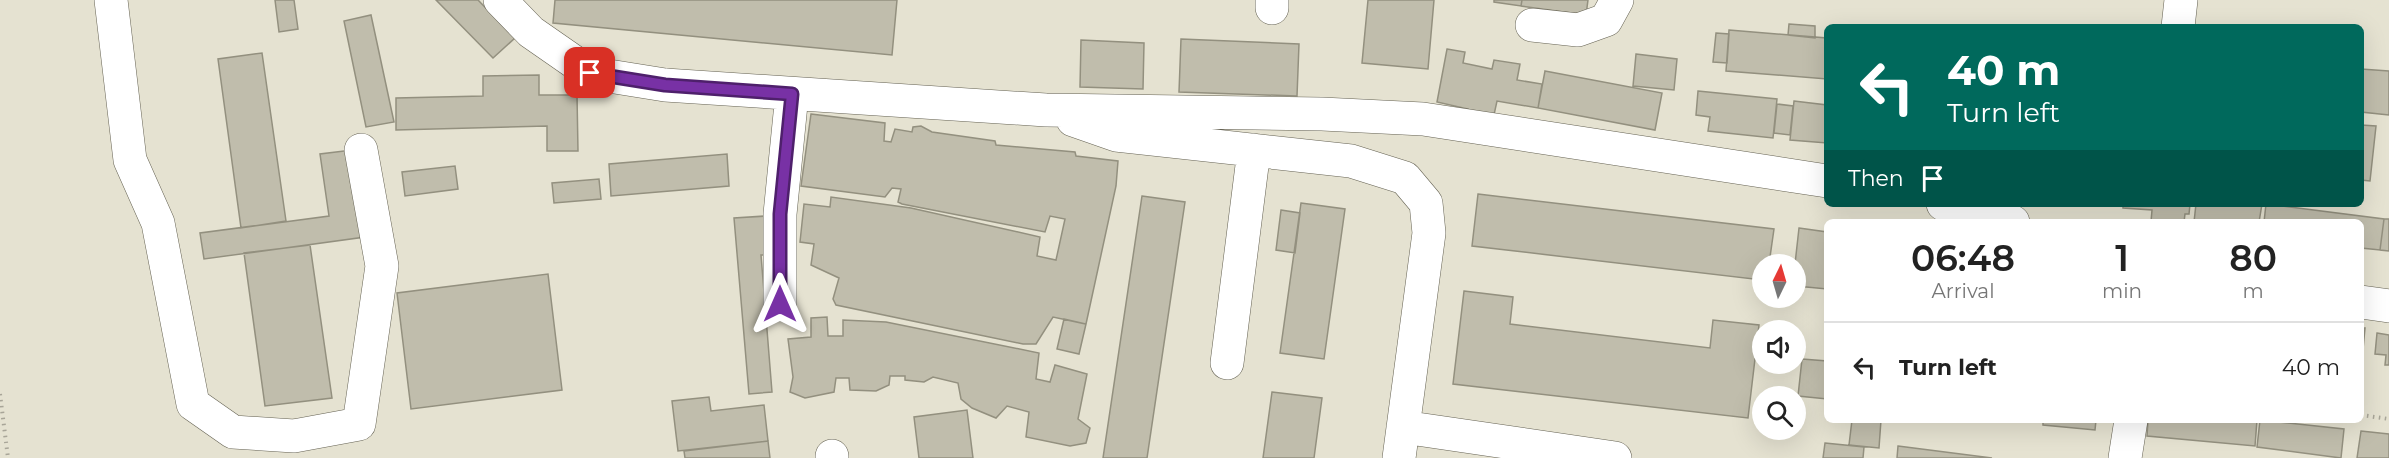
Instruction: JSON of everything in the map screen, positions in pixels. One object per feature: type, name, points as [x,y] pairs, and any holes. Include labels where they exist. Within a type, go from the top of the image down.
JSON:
[{"type":"street","points":[[111,0],[130,160],[158,223],[193,404],[233,432],[294,436],[359,424],[382,266],[362,150]]},
{"type":"street","points":[[500,0],[531,32],[590,73],[665,85],[1046,110],[1322,114],[1423,119],[1824,181]]},
{"type":"street","points":[[1532,25],[1578,30],[1606,20],[1617,0]]},
{"type":"street","points":[[2178,24],[2181,0]]},
{"type":"street","points":[[780,304],[780,214],[792,94]]},
{"type":"street","points":[[1046,110],[1116,135],[1351,160],[1405,178],[1426,203],[1429,232],[1401,443],[1615,458]]},
{"type":"street","points":[[1227,363],[1254,150]]},
{"type":"street","points":[[1955,207],[2001,219]]},
{"type":"street","points":[[2364,302],[2389,306]]},
{"type":"street","points":[[2125,458],[2131,423]]},
{"type":"path","points":[[0,394],[8,458]]},
{"type":"path","points":[[2364,415],[2389,419]]},
{"type":"building","points":[[275,0],[294,0],[298,29],[279,32]]},
{"type":"building","points":[[436,0],[478,0],[515,38],[493,58]]},
{"type":"building","points":[[555,0],[897,0],[892,55],[553,23]]},
{"type":"building","points":[[1368,0],[1434,0],[1428,69],[1362,63]]},
{"type":"building","points":[[1494,0],[1522,0],[1521,6],[1494,2]]},
{"type":"building","points":[[1522,0],[1588,0],[1586,15],[1521,6]]},
{"type":"building","points":[[371,15],[394,122],[366,127],[344,21]]},
{"type":"building","points":[[1789,24],[1815,26],[1815,38],[1788,35]]},
{"type":"building","points":[[1729,30],[1824,38],[1824,79],[1726,71]]},
{"type":"building","points":[[1716,33],[1729,34],[1727,63],[1713,62]]},
{"type":"building","points":[[1181,39],[1299,44],[1297,96],[1179,92]]},
{"type":"building","points":[[1081,40],[1144,43],[1143,89],[1080,87]]},
{"type":"building","points":[[1447,49],[1465,52],[1463,63],[1492,69],[1494,60],[1520,64],[1517,80],[1542,84],[1538,108],[1497,101],[1492,124],[1466,119],[1468,109],[1437,102]]},
{"type":"building","points":[[262,53],[286,221],[241,228],[218,59]]},
{"type":"building","points":[[1636,54],[1677,59],[1674,90],[1633,86]]},
{"type":"building","points":[[2364,69],[2389,71],[2389,115],[2364,112]]},
{"type":"building","points":[[1545,71],[1662,93],[1655,130],[1538,108]]},
{"type":"building","points":[[539,75],[539,95],[577,95],[578,151],[547,151],[547,126],[396,130],[396,98],[483,96],[483,76]]},
{"type":"building","points":[[1698,91],[1777,99],[1773,138],[1708,131],[1710,117],[1696,115]]},
{"type":"building","points":[[1794,101],[1824,105],[1824,143],[1790,140]]},
{"type":"building","points":[[1777,104],[1793,106],[1790,135],[1774,133]]},
{"type":"building","points":[[811,114],[885,123],[884,141],[891,142],[895,129],[912,132],[913,127],[921,126],[932,132],[995,141],[996,145],[1075,152],[1076,156],[1118,161],[1116,186],[1086,324],[1053,317],[1036,344],[1023,344],[836,305],[833,299],[839,278],[811,265],[814,244],[800,242],[804,204],[830,207],[831,197],[911,208],[1040,237],[1037,256],[1056,260],[1065,219],[1050,216],[1045,232],[902,204],[898,202],[901,189],[892,188],[885,197],[801,186]]},
{"type":"building","points":[[2364,125],[2376,126],[2370,181],[2364,180]]},
{"type":"building","points":[[352,150],[365,237],[204,259],[200,233],[329,216],[320,154]]},
{"type":"building","points":[[727,154],[729,186],[611,196],[609,164]]},
{"type":"building","points":[[455,166],[458,189],[405,196],[402,172]]},
{"type":"building","points":[[599,179],[601,199],[554,203],[552,183]]},
{"type":"building","points":[[1478,194],[1774,229],[1770,254],[1752,254],[1752,279],[1472,246]]},
{"type":"building","points":[[1142,196],[1185,202],[1147,458],[1103,458]]},
{"type":"building","points":[[1301,203],[1345,209],[1324,359],[1280,353]]},
{"type":"building","points":[[2190,207],[2189,214],[2185,214],[2184,219],[2151,219],[2152,210],[2123,208]]},
{"type":"building","points":[[2196,207],[2262,207],[2260,219],[2194,219]]},
{"type":"building","points":[[2266,207],[2290,207],[2384,219],[2380,250],[2364,248],[2364,219],[2264,219]]},
{"type":"building","points":[[1281,210],[1300,213],[1295,253],[1276,250]]},
{"type":"building","points":[[766,216],[770,255],[761,255],[772,392],[749,394],[734,218]]},
{"type":"building","points":[[2384,219],[2389,219],[2389,251],[2380,250]]},
{"type":"building","points":[[1799,228],[1824,232],[1824,289],[1806,287],[1806,254],[1796,254]]},
{"type":"building","points":[[310,245],[332,398],[265,406],[244,253]]},
{"type":"building","points":[[548,274],[562,390],[411,409],[397,293]]},
{"type":"building","points":[[1464,291],[1513,297],[1510,324],[1710,348],[1713,320],[1752,324],[1753,374],[1748,418],[1453,384]]},
{"type":"building","points":[[827,317],[828,336],[843,336],[843,320],[886,322],[1039,353],[1036,379],[1050,382],[1055,365],[1087,374],[1078,419],[1090,428],[1086,443],[1070,446],[1026,437],[1029,412],[1007,406],[996,418],[972,408],[961,399],[958,383],[933,377],[924,382],[905,380],[905,376],[890,376],[889,385],[876,391],[850,390],[849,378],[836,378],[834,392],[805,398],[790,392],[793,377],[788,339],[811,337],[811,318]]},
{"type":"building","points":[[1064,319],[1086,324],[1079,354],[1057,349]]},
{"type":"building","points":[[2377,333],[2389,335],[2389,365],[2385,365],[2386,355],[2375,354]]},
{"type":"building","points":[[1806,359],[1824,361],[1824,399],[1806,397],[1806,386],[1799,386],[1800,374],[1806,374]]},
{"type":"building","points":[[1272,392],[1322,398],[1314,458],[1263,458]]},
{"type":"building","points":[[709,397],[711,411],[764,405],[768,441],[678,451],[672,401]]},
{"type":"building","points":[[967,410],[973,458],[919,458],[914,417]]},
{"type":"building","points":[[1852,423],[1881,423],[1879,448],[1849,445]]},
{"type":"building","points":[[2043,423],[2096,423],[2095,430],[2043,425]]},
{"type":"building","points":[[2148,423],[2257,423],[2255,446],[2147,436]]},
{"type":"building","points":[[2260,423],[2288,423],[2344,429],[2341,458],[2257,447]]},
{"type":"building","points":[[2361,431],[2389,434],[2389,458],[2357,458]]},
{"type":"building","points":[[768,441],[770,458],[685,458],[684,451]]},
{"type":"building","points":[[1825,443],[1864,447],[1863,458],[1823,458]]},
{"type":"building","points":[[1898,446],[1992,458],[1897,458]]},
{"type":"route","points":[[590,73],[665,85],[792,94],[780,214],[780,304]]}]
